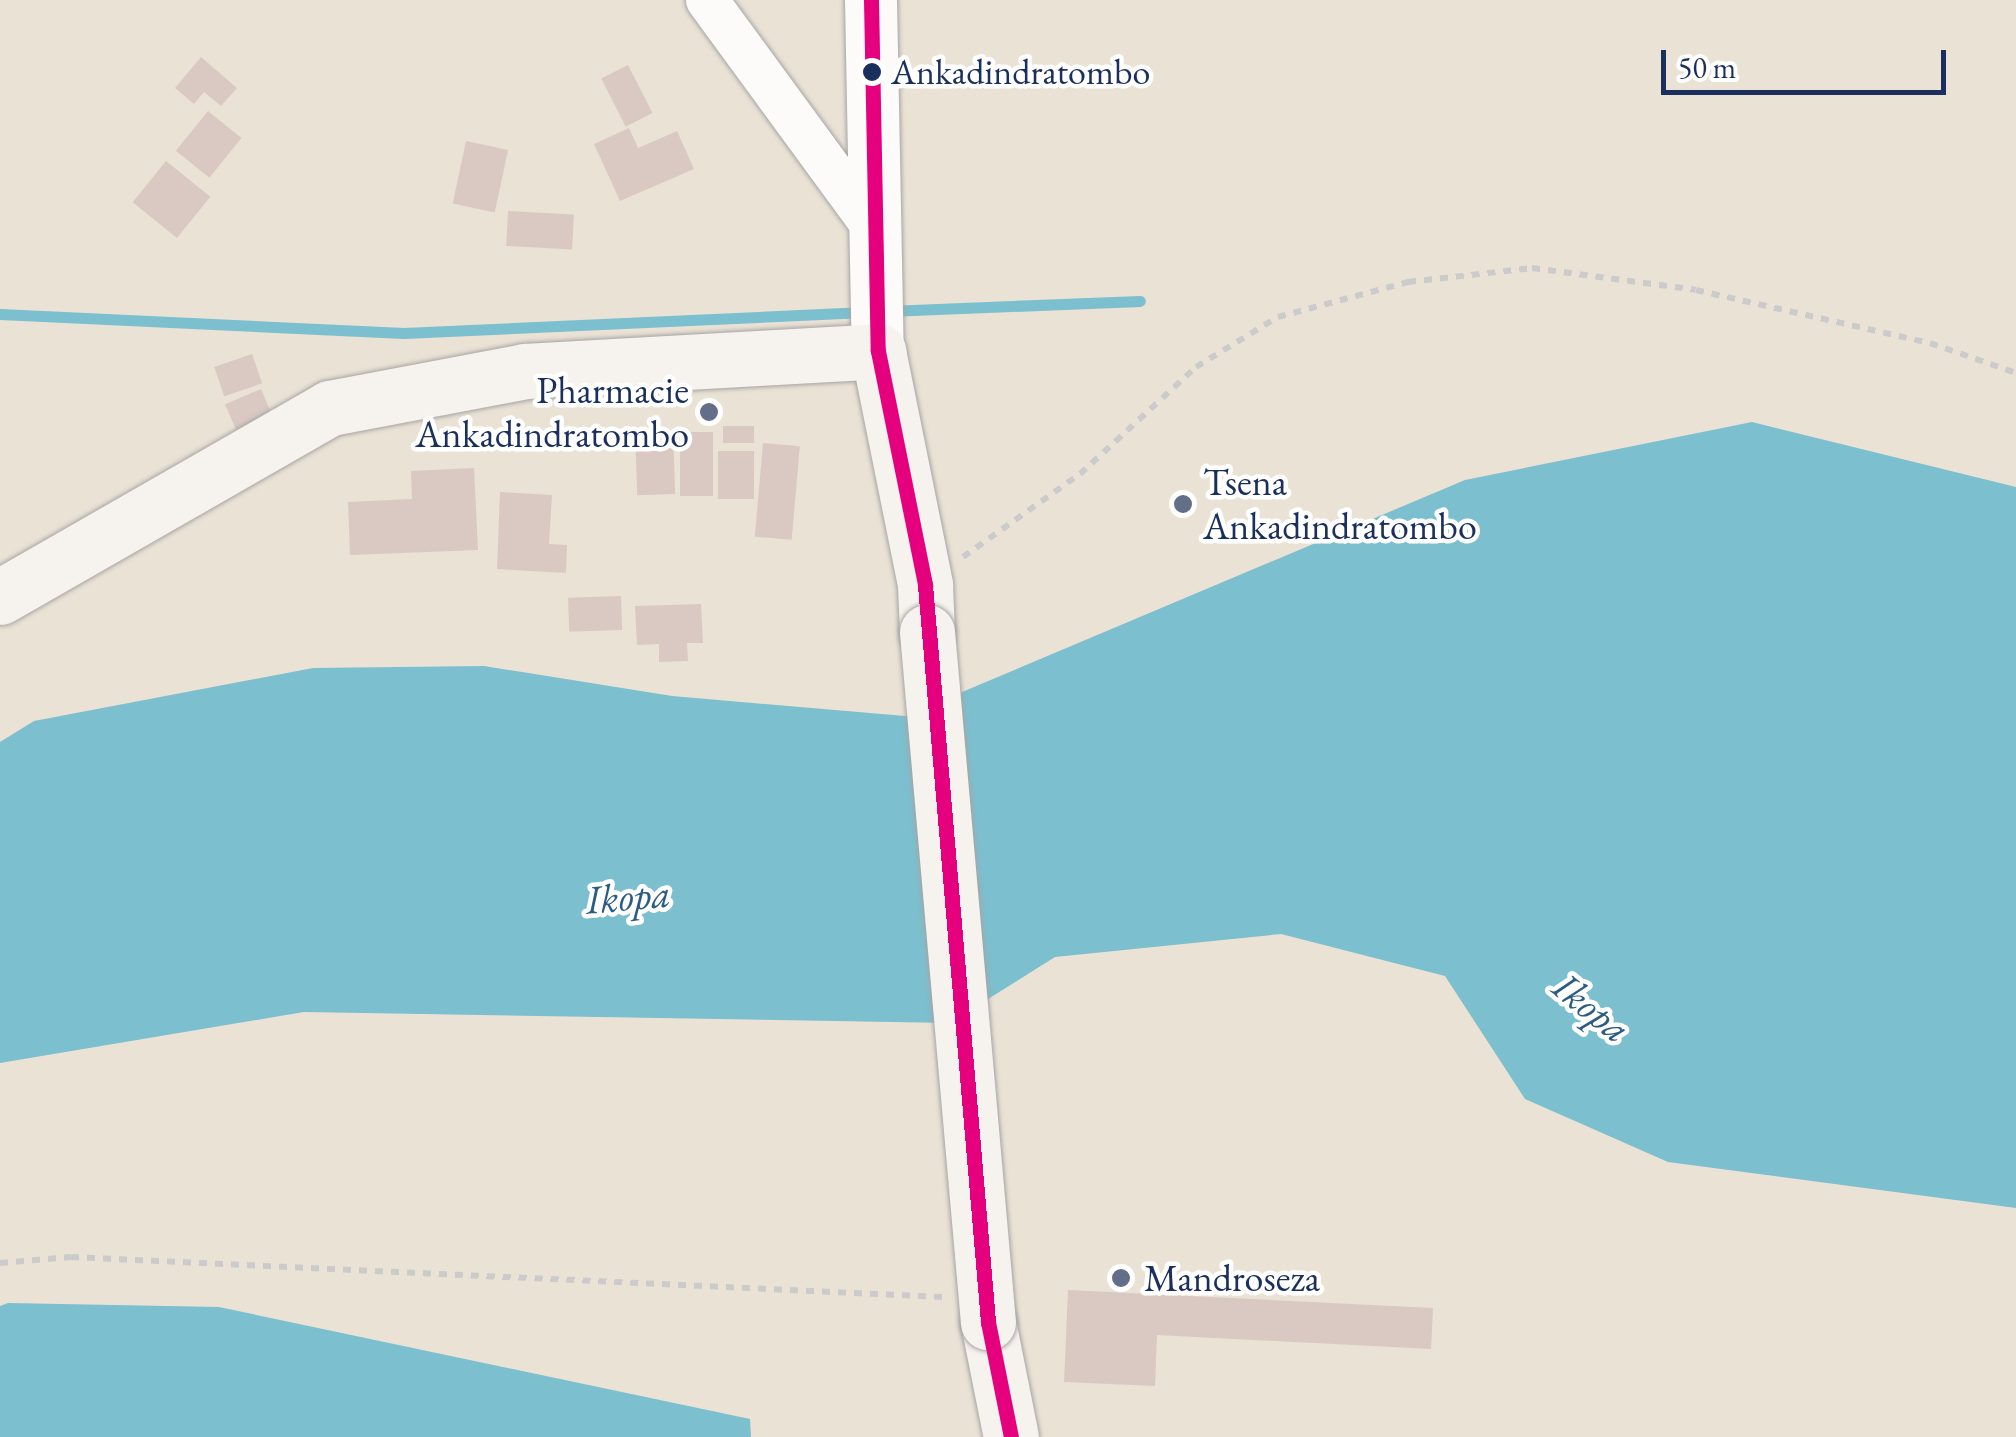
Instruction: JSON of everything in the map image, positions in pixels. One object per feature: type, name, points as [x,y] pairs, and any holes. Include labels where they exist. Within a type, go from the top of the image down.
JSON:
[{"type":"main road","points":[[0,597],[330,408],[525,371],[878,351],[926,608],[974,1310],[1011,1437]]},
{"type":"street","points":[[707,0],[878,234]]},
{"type":"street","points":[[871,0],[878,351]]},
{"type":"path","points":[[926,608],[1196,367],[1278,318],[1408,282],[1532,268],[1696,290],[1930,344],[2016,373]]},
{"type":"path","points":[[0,1263],[71,1257],[974,1310]]},
{"type":"water","name":"Ikopa","points":[[1752,422],[2016,487],[2016,1208],[1668,1162],[1525,1099],[1445,976],[1281,934],[1055,957],[950,1023],[304,1012],[0,1063],[0,742],[34,721],[313,668],[484,666],[672,696],[905,716],[1465,480]]},
{"type":"water","points":[[8,1303],[219,1307],[750,1419],[751,1437],[0,1437],[0,1306]]},
{"type":"building","points":[[201,57],[237,88],[221,106],[204,92],[194,104],[175,88]]},
{"type":"building","points":[[628,65],[653,113],[626,127],[601,79]]},
{"type":"building","points":[[208,111],[241,138],[209,178],[176,151]]},
{"type":"building","points":[[629,128],[638,148],[677,131],[694,169],[620,201],[594,144]]},
{"type":"building","points":[[466,141],[508,150],[495,213],[453,204]]},
{"type":"building","points":[[166,161],[210,197],[177,238],[133,202]]},
{"type":"building","points":[[508,211],[574,214],[572,249],[506,246]]},
{"type":"building","points":[[252,354],[262,383],[224,396],[214,367]]},
{"type":"building","points":[[261,389],[273,417],[237,432],[225,404]]},
{"type":"building","points":[[723,426],[754,426],[754,443],[723,443]]},
{"type":"building","points":[[673,431],[675,494],[637,495],[635,432]]},
{"type":"building","points":[[680,432],[713,432],[713,496],[680,496]]},
{"type":"building","points":[[763,443],[800,446],[792,540],[755,537]]},
{"type":"building","points":[[718,451],[754,451],[754,499],[718,499]]},
{"type":"building","points":[[474,468],[478,550],[350,555],[348,502],[412,499],[411,471]]},
{"type":"building","points":[[500,492],[552,495],[549,544],[567,545],[566,573],[497,569]]},
{"type":"building","points":[[621,596],[622,630],[569,632],[568,598]]},
{"type":"building","points":[[701,604],[703,643],[687,643],[688,661],[659,662],[659,644],[637,645],[635,606]]},
{"type":"building","points":[[1068,1290],[1433,1308],[1431,1349],[1157,1335],[1155,1386],[1064,1382]]},
{"type":"waterway","points":[[888,311],[1140,301]]},
{"type":"waterway","points":[[0,314],[404,333],[865,312]]},
{"type":"transit line","points":[[871,0],[878,351],[925,585],[988,1322],[1011,1437]]},
{"type":"place","name":"Ankadindratombo","points":[[872,72]]},
{"type":"place","name":"Pharmacie Ankadindratombo","points":[[709,412]]},
{"type":"place","name":"Tsena Ankadindratombo","points":[[1183,504]]},
{"type":"place","name":"Mandroseza","points":[[1121,1278]]}]
